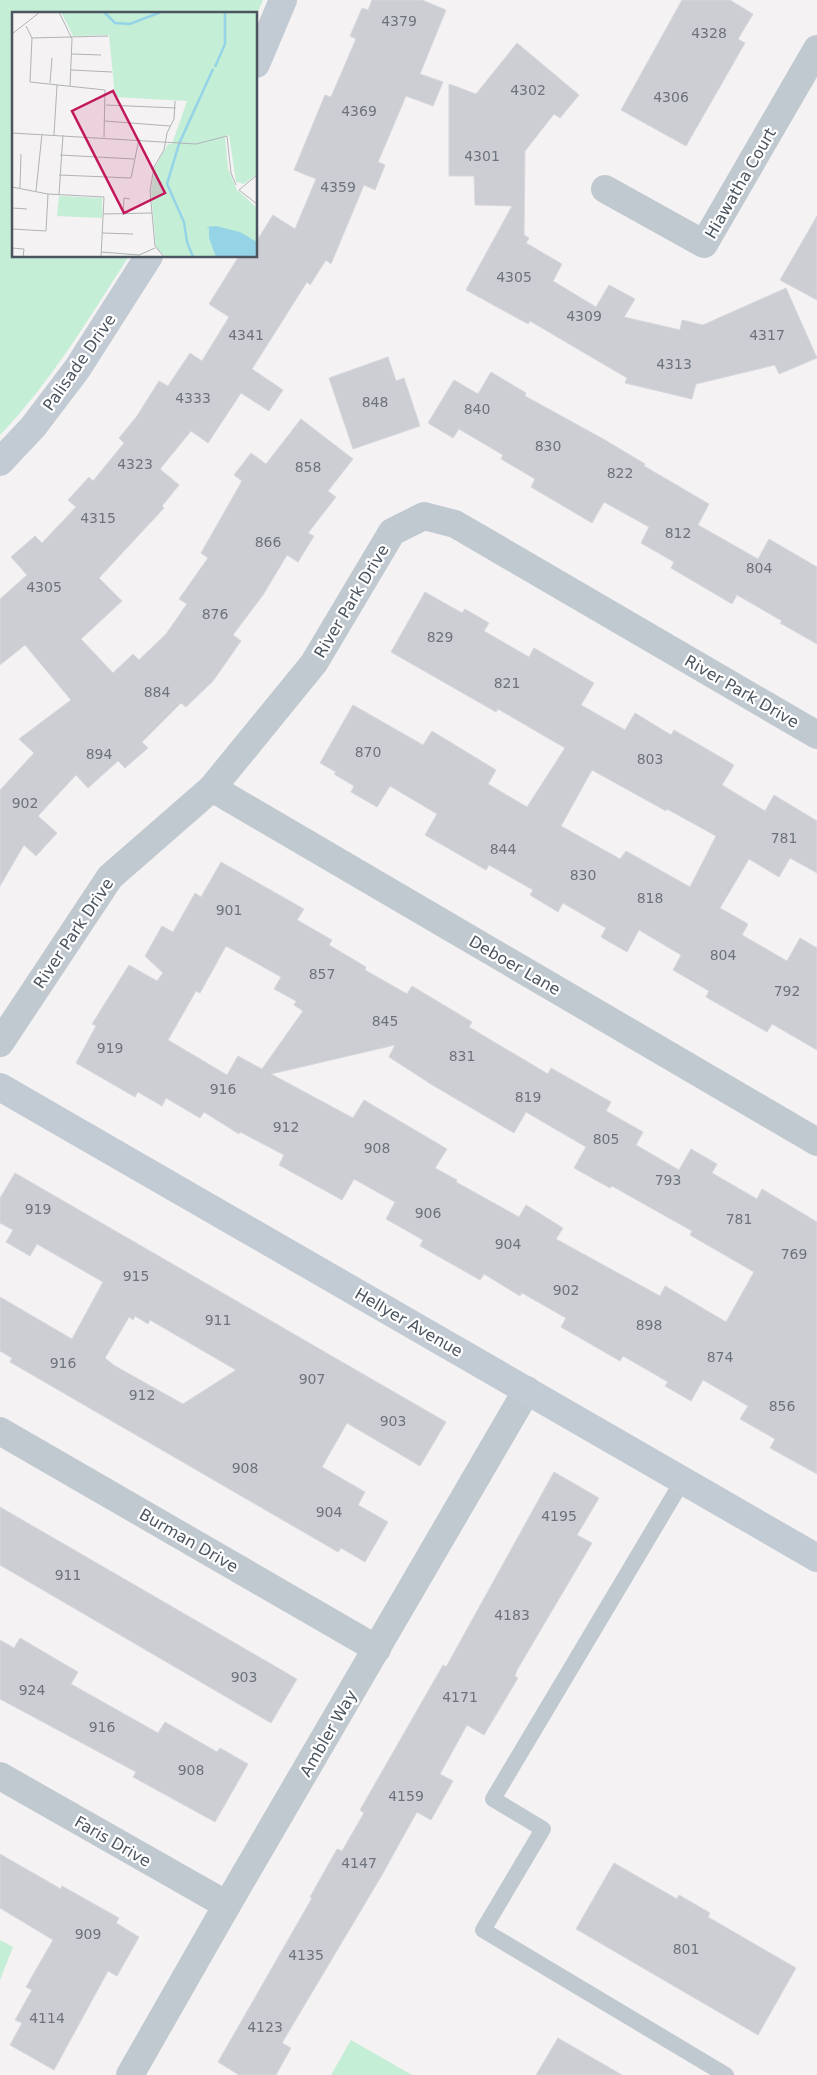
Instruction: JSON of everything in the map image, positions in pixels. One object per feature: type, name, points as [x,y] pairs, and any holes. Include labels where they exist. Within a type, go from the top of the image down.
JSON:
[{"type":"street","points":[[258,59],[283,0]]},
{"type":"street","name":"Hiawatha Court","points":[[605,189],[704,244],[817,49]]},
{"type":"street","name":"Palisade Drive","points":[[0,462],[33,427],[77,369],[148,258]]},
{"type":"street","name":"River Park Drive","points":[[0,1042],[110,877],[212,788],[314,663],[392,532],[424,516],[455,524],[817,735]]},
{"type":"street","name":"Deboer Lane","points":[[212,788],[817,1142]]},
{"type":"street","name":"Hellyer Avenue","points":[[0,1087],[817,1558]]},
{"type":"street","name":"Ambler Way","points":[[130,2075],[527,1390]]},
{"type":"street","name":"Burman Drive","points":[[0,1431],[377,1649]]},
{"type":"street","name":"Faris Drive","points":[[0,1776],[227,1906]]},
{"type":"lane","points":[[683,1480],[493,1799],[543,1830],[483,1930],[726,2075]]},
{"type":"green space","points":[[0,0],[263,0],[258,12],[12,12],[12,258],[128,258],[53,371],[19,415],[0,435]]},
{"type":"green space","points":[[0,1940],[13,1947],[0,1980]]},
{"type":"green space","points":[[351,2040],[412,2075],[331,2075]]},
{"type":"building","points":[[372,0],[422,0],[446,10],[420,74],[443,82],[433,106],[406,96],[378,162],[385,165],[375,190],[364,185],[331,264],[326,260],[310,285],[307,282],[252,369],[283,390],[269,411],[241,393],[208,443],[191,431],[160,469],[179,485],[162,506],[164,508],[99,578],[122,601],[81,639],[113,673],[133,654],[139,660],[166,634],[187,604],[179,599],[208,558],[201,553],[242,481],[234,475],[251,453],[266,464],[301,419],[353,459],[328,491],[336,497],[308,533],[314,536],[298,562],[287,555],[263,595],[233,635],[241,641],[213,681],[186,707],[181,703],[142,742],[148,748],[125,768],[118,761],[88,788],[76,775],[38,816],[57,833],[36,856],[24,845],[0,886],[0,790],[34,753],[19,739],[71,700],[25,645],[0,665],[0,599],[27,575],[11,557],[35,536],[42,543],[76,507],[68,500],[89,477],[93,481],[124,443],[119,438],[137,416],[159,381],[168,386],[190,353],[202,361],[229,317],[209,304],[238,258],[258,258],[258,239],[273,215],[295,229],[316,179],[294,170],[325,95],[331,97],[356,39],[350,36],[362,8],[368,10]]},
{"type":"building","points":[[682,0],[730,0],[753,14],[738,39],[745,43],[686,146],[621,110]]},
{"type":"building","points":[[517,43],[579,95],[560,118],[554,114],[525,151],[524,235],[529,238],[526,243],[562,264],[553,281],[596,307],[609,285],[635,299],[624,317],[680,330],[682,320],[703,325],[786,288],[817,358],[779,374],[775,365],[696,384],[692,399],[625,383],[627,378],[530,321],[528,324],[466,290],[512,206],[475,205],[474,176],[449,176],[449,84],[476,94]]},
{"type":"building","points":[[817,216],[817,300],[780,280]]},
{"type":"building","points":[[388,357],[396,381],[404,378],[420,426],[353,449],[329,378]]},
{"type":"building","points":[[491,372],[526,393],[525,396],[605,440],[645,464],[644,466],[709,504],[698,525],[758,559],[769,539],[817,567],[817,644],[737,595],[732,604],[671,568],[674,562],[641,543],[649,527],[604,502],[592,523],[531,487],[535,479],[501,459],[503,455],[459,429],[453,438],[428,423],[454,380],[478,394]]},
{"type":"building","points":[[425,592],[462,613],[465,609],[489,623],[484,631],[529,657],[534,648],[594,683],[581,705],[625,730],[635,713],[671,735],[674,730],[734,765],[722,785],[765,811],[774,795],[817,821],[817,873],[790,858],[779,877],[749,859],[720,908],[748,924],[742,935],[787,961],[800,938],[817,948],[817,1050],[772,1024],[767,1032],[706,997],[709,991],[673,970],[681,955],[639,930],[627,952],[601,937],[606,928],[563,903],[558,912],[530,895],[533,890],[489,865],[486,870],[425,835],[437,814],[390,786],[377,807],[351,792],[354,786],[334,774],[336,772],[320,763],[353,705],[423,745],[432,731],[496,770],[488,784],[527,807],[565,748],[498,709],[496,712],[391,652]],"holes":[[[592,770],[666,811],[667,809],[716,836],[690,887],[626,851],[620,859],[561,826]]]},
{"type":"building","points":[[221,862],[304,909],[297,920],[332,940],[329,945],[366,967],[365,970],[407,994],[412,986],[472,1022],[469,1027],[548,1074],[551,1068],[611,1102],[606,1111],[643,1132],[636,1145],[679,1170],[691,1149],[717,1164],[712,1173],[757,1199],[762,1189],[817,1222],[817,1474],[770,1448],[775,1439],[740,1419],[748,1406],[703,1380],[691,1401],[665,1386],[668,1382],[623,1356],[620,1361],[561,1327],[566,1318],[522,1293],[520,1296],[484,1274],[480,1280],[420,1246],[423,1240],[386,1219],[395,1202],[354,1179],[342,1200],[279,1165],[284,1155],[240,1132],[239,1134],[204,1112],[200,1118],[166,1098],[162,1106],[138,1092],[135,1097],[76,1063],[96,1026],[92,1024],[129,965],[157,981],[163,973],[145,956],[162,926],[173,932],[195,893],[201,897]],"holes":[[[226,946],[281,977],[274,989],[296,1001],[294,1005],[303,1011],[262,1069],[238,1056],[227,1075],[168,1040],[196,991],[200,993]],[[395,1045],[389,1057],[514,1133],[526,1112],[586,1147],[574,1168],[610,1188],[612,1186],[692,1231],[690,1235],[754,1272],[726,1322],[665,1286],[660,1296],[556,1239],[563,1228],[526,1205],[519,1217],[456,1182],[457,1180],[435,1168],[447,1149],[364,1100],[353,1118],[271,1074]]]},
{"type":"building","points":[[15,1173],[446,1422],[420,1466],[347,1423],[322,1467],[365,1492],[358,1505],[388,1522],[365,1562],[341,1548],[338,1552],[10,1362],[12,1358],[0,1351],[0,1297],[72,1339],[103,1282],[37,1244],[30,1256],[6,1242],[13,1230],[0,1223],[0,1198]],"holes":[[[135,1316],[148,1324],[150,1320],[236,1370],[183,1404],[115,1366],[105,1358],[129,1317],[133,1320]]]},
{"type":"building","points":[[554,1472],[599,1498],[577,1535],[592,1543],[517,1670],[515,1676],[518,1678],[484,1735],[467,1725],[440,1774],[453,1781],[431,1820],[417,1812],[382,1875],[282,2043],[291,2048],[276,2075],[239,2075],[218,2062],[312,1898],[310,1897],[337,1849],[342,1851],[364,1813],[360,1810],[443,1665],[446,1667]]},
{"type":"building","points":[[0,1507],[297,1679],[271,1723],[0,1565]]},
{"type":"building","points":[[20,1638],[78,1672],[71,1684],[158,1733],[165,1722],[217,1752],[220,1748],[248,1764],[215,1822],[133,1777],[136,1772],[0,1699],[0,1640],[14,1648]]},
{"type":"building","points":[[0,1854],[61,1889],[62,1886],[119,1918],[116,1923],[139,1937],[117,1976],[108,1971],[54,2070],[10,2045],[22,2023],[15,2020],[32,1990],[26,1987],[53,1940],[0,1908]]},
{"type":"building","points":[[614,1863],[677,1899],[679,1895],[710,1913],[708,1917],[796,1968],[758,2035],[576,1929]]},
{"type":"building","points":[[558,2038],[622,2075],[536,2075]]}]
